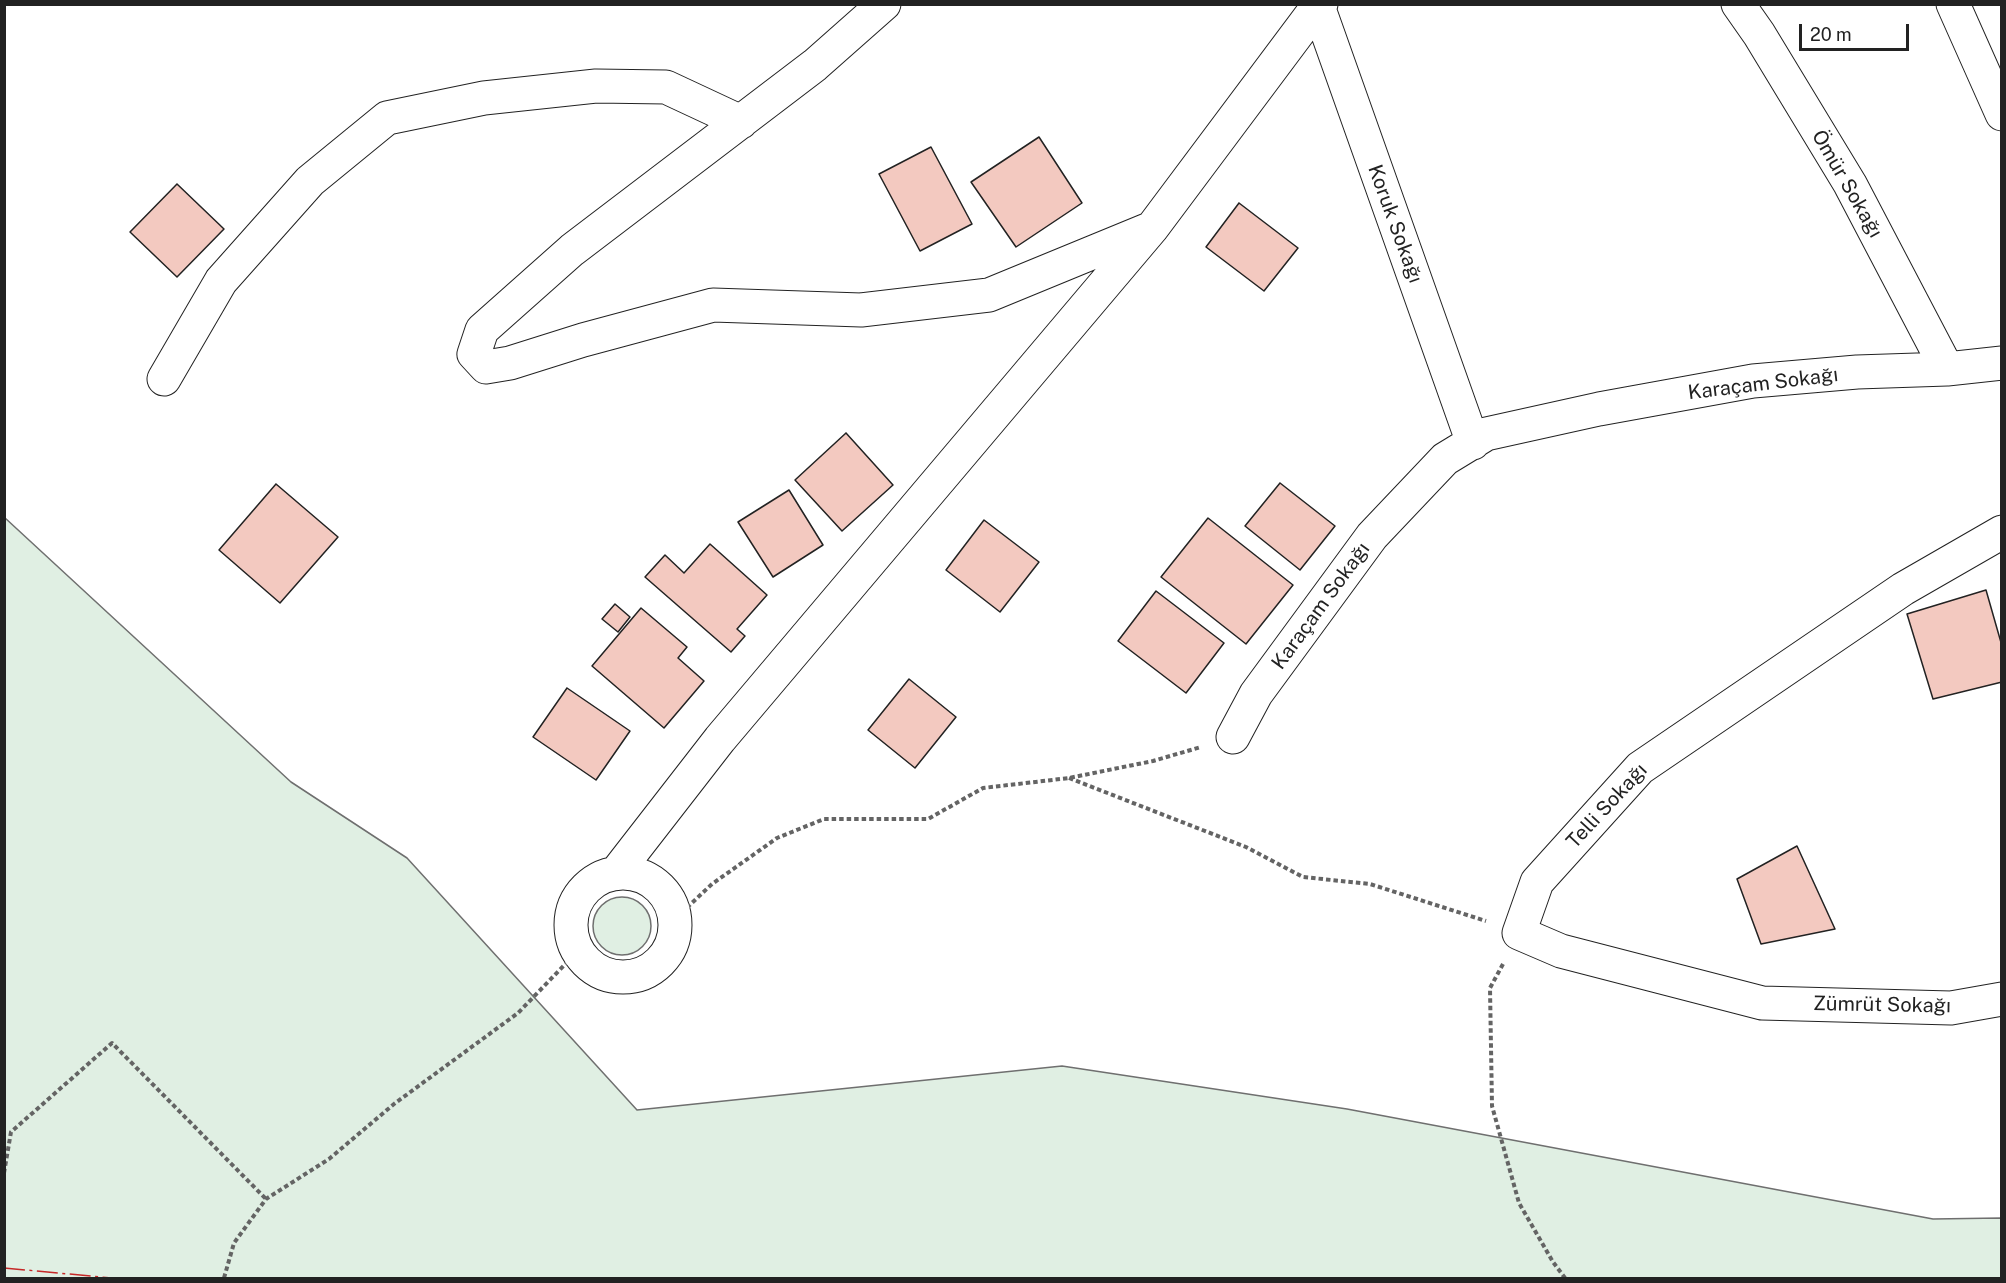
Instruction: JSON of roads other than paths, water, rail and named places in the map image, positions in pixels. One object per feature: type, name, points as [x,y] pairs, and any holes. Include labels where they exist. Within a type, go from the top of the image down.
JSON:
[{"type":"street","points":[[884,4],[815,65],[572,250],[482,330],[474,354],[486,367],[510,363],[583,340],[713,305],[861,310],[989,295],[1152,228]]},
{"type":"street","name":"Ömür Sokağı","points":[[1738,4],[1850,184],[1947,369]]},
{"type":"street","points":[[1953,4],[2001,114]]},
{"type":"street","points":[[616,873],[637,874],[655,883],[669,898],[676,918],[674,938],[665,957],[650,970],[630,978],[609,976],[591,967],[578,952],[571,932],[572,912],[581,893],[596,879],[616,873],[720,739],[1152,228],[1319,5]]},
{"type":"street","name":"Koruk Sokağı","points":[[1319,5],[1473,443]]},
{"type":"street","points":[[164,380],[221,281],[310,181],[387,118],[484,98],[596,86],[666,87],[741,122]]},
{"type":"street","name":"Karaçam Sokağı","points":[[1233,737],[1256,694],[1372,536],[1445,459],[1486,434],[1599,409],[1753,381],[1857,372],[1947,369],[2001,363]]},
{"type":"street","name":"Telli Sokağı","points":[[1762,1004],[1561,951],[1519,933],[1537,882],[1640,768],[1903,589],[2001,532]]},
{"type":"street","name":"Zümrüt Sokağı","points":[[1762,1004],[1951,1008],[2001,999]]}]
